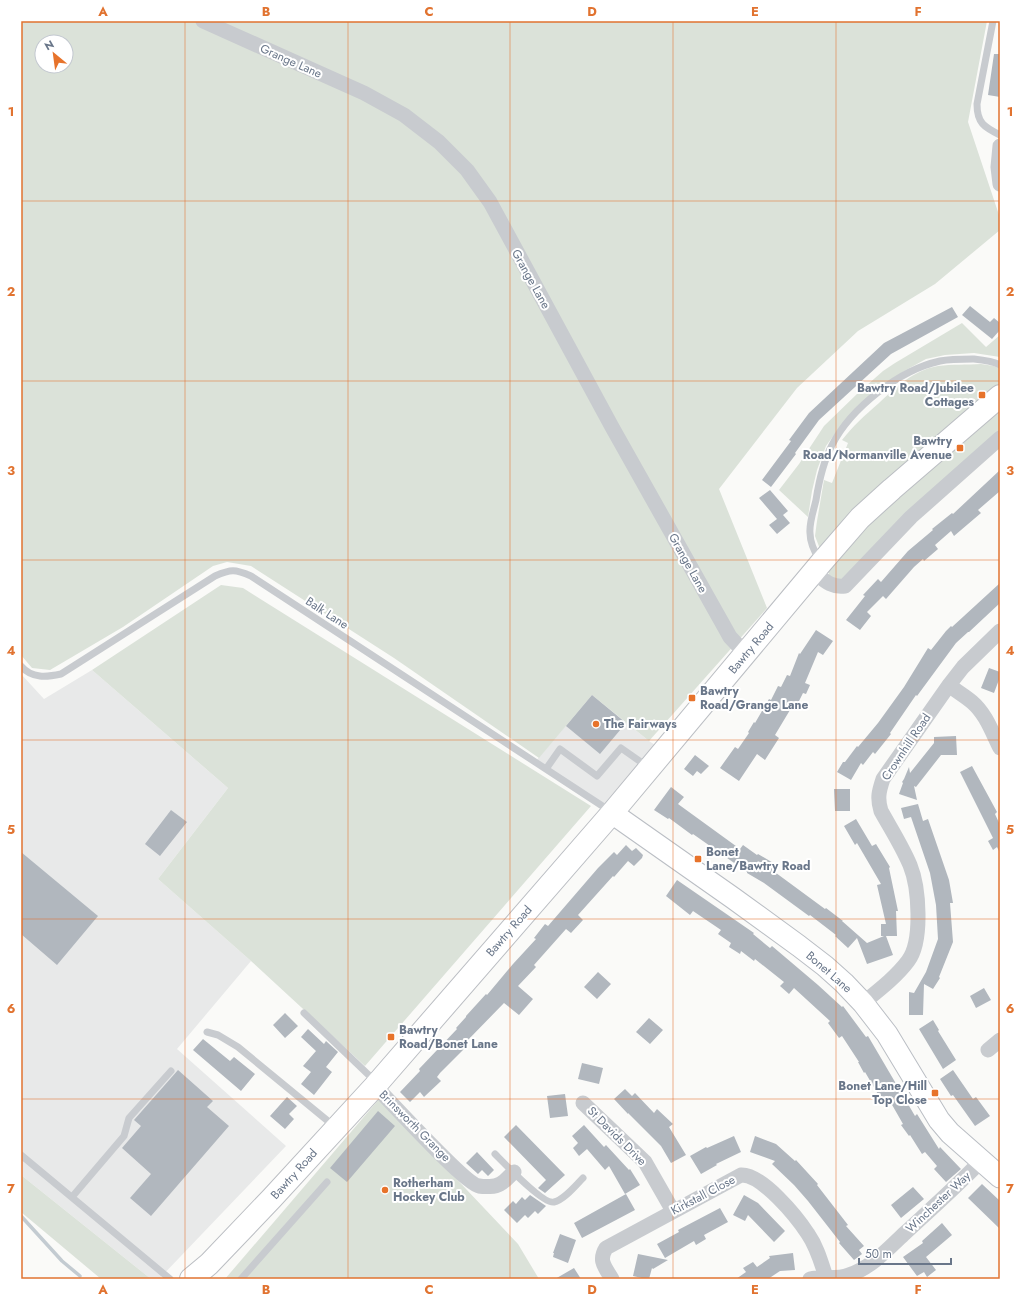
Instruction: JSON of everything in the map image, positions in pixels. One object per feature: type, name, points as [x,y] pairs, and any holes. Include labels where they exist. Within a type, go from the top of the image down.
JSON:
[{"type":"main road","name":"Bawtry Road","points":[[192,1279],[209,1264],[272,1198],[376,1085],[650,768],[860,518],[1000,396]]},
{"type":"main road","name":"Bonet Lane","points":[[612,812],[799,946],[844,983],[863,1003],[887,1034],[940,1120],[950,1133],[1000,1177]]},
{"type":"street","name":"Grange Lane","points":[[209,22],[364,93],[397,112],[439,142],[467,170],[490,202],[612,427],[730,637],[746,654]]},
{"type":"street","points":[[1000,146],[998,167],[1000,184]]},
{"type":"street","points":[[818,567],[828,582],[837,587],[845,586],[911,517],[1000,438]]},
{"type":"street","name":"Crownhill Road","points":[[863,1003],[898,974],[909,960],[916,947],[918,931],[915,881],[911,867],[881,811],[878,801],[879,790],[883,779],[949,685],[972,657],[1000,631]]},
{"type":"street","points":[[949,685],[972,701],[980,710],[987,720],[1000,748]]},
{"type":"street","points":[[988,1050],[1000,1040]]},
{"type":"street","name":"Brinsworth Grange","points":[[376,1085],[435,1148],[466,1178],[477,1186],[500,1184],[514,1172]]},
{"type":"street","name":"St Davids Drive","points":[[584,1103],[645,1162],[673,1211]]},
{"type":"street","name":"Winchester Way","points":[[810,1279],[826,1277],[851,1277],[883,1253],[944,1199],[981,1161]]},
{"type":"street","name":"Kirkstall Close","points":[[612,1279],[602,1263],[602,1255],[606,1248],[741,1174],[750,1175],[762,1183],[785,1204],[808,1234],[818,1254],[826,1277]]},
{"type":"lane","points":[[993,21],[977,104],[977,113],[980,121],[985,127],[1000,135]]},
{"type":"lane","points":[[818,567],[810,533],[818,488],[830,448],[843,428],[854,415],[868,401],[896,380],[927,365],[941,361],[968,359],[995,362],[1000,365]]},
{"type":"lane","name":"Balk Lane","points":[[21,666],[25,671],[37,676],[61,674],[215,576],[226,571],[238,570],[251,576],[612,812]]},
{"type":"lane","points":[[546,769],[560,749],[597,776],[621,748],[650,768]]},
{"type":"lane","points":[[304,1013],[376,1085]]},
{"type":"lane","points":[[207,1032],[218,1035],[238,1047],[336,1128]]},
{"type":"lane","points":[[72,1197],[124,1136],[130,1118],[171,1071]]},
{"type":"lane","points":[[495,1154],[547,1201],[553,1203],[560,1200],[583,1178]]},
{"type":"lane","points":[[21,1155],[170,1279]]},
{"type":"lane","points":[[241,1279],[327,1182]]},
{"type":"shaded area","points":[[21,21],[987,21],[968,122],[1000,218],[1000,230],[935,284],[858,331],[797,388],[719,489],[767,608],[649,741],[592,695],[539,758],[394,658],[251,566],[227,562],[213,566],[123,627],[50,670],[32,668],[21,655]]},
{"type":"shaded area","points":[[962,323],[986,347],[1000,335],[1000,357],[974,353],[945,355],[926,359],[879,388],[839,428],[826,446],[817,470],[808,517],[779,490],[799,464],[824,426],[858,393],[883,371]]},
{"type":"shaded area","points":[[981,364],[994,366],[1000,369],[1000,388],[820,549],[815,536],[824,480],[832,483],[848,443],[842,440],[846,435],[892,391],[913,375],[938,366]]},
{"type":"shaded area","points":[[1000,408],[1000,432],[840,581],[829,577],[829,570],[850,544],[884,510]]},
{"type":"shaded area","points":[[221,585],[243,588],[591,806],[365,1066],[251,961],[158,879],[228,788],[92,670]]},
{"type":"shaded area","points":[[92,670],[228,788],[158,879],[251,961],[177,1049],[286,1146],[159,1279],[151,1279],[21,1175],[21,674],[44,699]]},
{"type":"shaded area","points":[[592,695],[649,741],[664,751],[612,813],[535,762]]},
{"type":"shaded area","name":"Rotherham Hockey Club","points":[[380,1098],[518,1244],[539,1279],[225,1279]]},
{"type":"shaded area","points":[[21,1175],[151,1279],[101,1279],[21,1212]]},
{"type":"building","points":[[994,54],[1000,54],[1000,97],[988,95]]},
{"type":"building","points":[[970,306],[990,322],[994,318],[1000,323],[1000,330],[992,339],[962,315]]},
{"type":"building","points":[[952,307],[958,317],[891,354],[819,420],[771,487],[762,480],[791,441],[789,440],[809,413],[884,343]]},
{"type":"building","points":[[1000,470],[1000,491],[978,510],[981,513],[954,536],[951,531],[935,545],[938,549],[914,567],[886,599],[883,596],[867,612],[871,616],[860,630],[846,620],[865,596],[863,595],[878,579],[881,582],[908,551],[933,530],[932,529],[952,513],[953,514]]},
{"type":"building","points":[[770,490],[788,511],[783,515],[790,523],[777,534],[769,525],[777,519],[759,498]]},
{"type":"building","points":[[1000,583],[1000,603],[956,643],[917,696],[916,695],[890,733],[891,734],[875,754],[873,752],[863,765],[861,763],[851,780],[837,772],[843,762],[845,762],[878,723],[904,687],[928,648],[931,650],[951,626],[952,627]]},
{"type":"building","points":[[816,630],[833,641],[823,655],[818,652],[805,683],[810,685],[806,694],[803,693],[796,707],[793,705],[775,735],[779,738],[765,760],[757,754],[739,781],[720,768],[735,747],[738,749],[769,699],[771,700],[778,686],[781,687],[787,675],[790,676],[799,653],[800,654]]},
{"type":"building","points":[[989,668],[1000,672],[1000,677],[994,693],[981,688]]},
{"type":"building","name":"The Fairways","points":[[592,695],[626,723],[600,754],[566,726]]},
{"type":"building","points":[[956,736],[957,755],[941,755],[916,787],[914,786],[917,800],[899,794],[903,783],[902,782],[909,767],[910,773],[934,743],[934,737]]},
{"type":"building","points":[[695,755],[709,766],[701,774],[697,771],[693,776],[684,769]]},
{"type":"building","points":[[972,766],[997,812],[995,814],[1000,825],[1000,853],[997,847],[993,850],[988,841],[993,838],[960,772]]},
{"type":"building","points":[[671,787],[684,797],[678,804],[740,849],[743,845],[757,855],[758,854],[775,864],[772,870],[843,921],[867,943],[884,936],[881,936],[881,924],[886,924],[877,885],[881,884],[857,843],[855,845],[844,826],[856,819],[872,846],[876,844],[890,867],[898,911],[896,911],[897,936],[886,936],[893,955],[867,964],[857,938],[848,948],[835,936],[836,935],[810,915],[809,916],[693,834],[692,835],[669,818],[668,819],[654,810]]},
{"type":"building","points":[[834,789],[850,789],[850,811],[835,811]]},
{"type":"building","points":[[918,804],[923,821],[928,819],[949,880],[953,903],[950,903],[953,942],[939,977],[940,978],[933,989],[924,984],[923,1015],[909,1015],[909,992],[914,993],[926,972],[938,939],[936,905],[930,873],[911,817],[904,819],[901,808]]},
{"type":"building","points":[[171,810],[187,822],[160,856],[145,844]]},
{"type":"building","points":[[626,845],[632,851],[636,848],[643,855],[642,858],[634,866],[628,861],[578,915],[583,920],[571,933],[566,929],[534,965],[536,967],[518,986],[533,999],[519,1015],[504,1003],[466,1042],[468,1045],[440,1073],[437,1077],[441,1081],[424,1097],[420,1092],[410,1102],[400,1092],[420,1071],[419,1069],[457,1029],[456,1028],[466,1016],[486,994],[487,995],[536,939],[534,938],[545,924],[548,926],[598,868],[614,852],[617,855]]},
{"type":"building","points":[[21,852],[98,916],[57,965],[21,934]]},
{"type":"building","points":[[677,880],[754,933],[753,934],[770,948],[772,946],[842,1007],[843,1006],[866,1037],[868,1036],[915,1116],[917,1114],[939,1149],[940,1147],[961,1169],[946,1182],[934,1169],[937,1166],[925,1152],[922,1154],[910,1135],[909,1136],[901,1125],[903,1124],[891,1103],[888,1100],[883,1103],[842,1036],[839,1038],[828,1023],[830,1021],[794,988],[789,994],[780,986],[784,982],[755,959],[754,961],[741,951],[740,954],[729,947],[731,943],[718,934],[721,930],[693,911],[690,915],[666,896]]},
{"type":"building","points":[[598,972],[611,984],[597,999],[584,987]]},
{"type":"building","points":[[984,988],[991,1000],[976,1008],[970,996]]},
{"type":"building","points":[[285,1013],[298,1026],[285,1038],[273,1025]]},
{"type":"building","points":[[649,1018],[663,1030],[650,1044],[636,1032]]},
{"type":"building","points":[[933,1020],[956,1060],[943,1069],[919,1029]]},
{"type":"building","points":[[308,1029],[324,1044],[326,1041],[338,1052],[326,1067],[332,1072],[314,1095],[301,1084],[311,1072],[303,1066],[316,1051],[301,1037]]},
{"type":"building","points":[[203,1039],[230,1061],[234,1057],[255,1074],[241,1091],[193,1050]]},
{"type":"building","points":[[582,1063],[603,1068],[599,1084],[578,1079]]},
{"type":"building","points":[[178,1070],[213,1101],[207,1107],[229,1126],[151,1216],[130,1198],[151,1174],[122,1148],[141,1126],[134,1120]]},
{"type":"building","points":[[953,1070],[973,1099],[976,1097],[990,1116],[975,1126],[953,1095],[951,1096],[940,1079]]},
{"type":"building","points":[[625,1089],[632,1096],[635,1093],[654,1113],[657,1109],[673,1124],[669,1127],[686,1155],[671,1163],[661,1146],[614,1099]]},
{"type":"building","points":[[565,1094],[568,1116],[550,1118],[547,1096]]},
{"type":"building","points":[[287,1097],[297,1106],[289,1114],[294,1119],[285,1129],[270,1116]]},
{"type":"building","points":[[378,1111],[395,1126],[347,1182],[330,1168]]},
{"type":"building","points":[[516,1125],[565,1175],[545,1193],[538,1188],[546,1180],[504,1137]]},
{"type":"building","points":[[584,1125],[604,1147],[606,1145],[629,1170],[630,1169],[640,1185],[625,1194],[609,1166],[605,1170],[587,1149],[579,1156],[573,1148],[578,1143],[572,1136]]},
{"type":"building","points":[[734,1136],[741,1152],[716,1164],[717,1165],[701,1174],[690,1156],[706,1147],[707,1148]]},
{"type":"building","points":[[755,1136],[776,1144],[795,1161],[796,1160],[818,1184],[817,1185],[848,1225],[846,1226],[864,1246],[859,1250],[862,1254],[854,1260],[839,1243],[840,1242],[808,1201],[772,1164],[775,1161],[750,1152]]},
{"type":"building","points":[[477,1152],[494,1170],[488,1176],[482,1170],[478,1174],[466,1163]]},
{"type":"building","points":[[982,1184],[1000,1201],[1000,1229],[968,1198]]},
{"type":"building","points":[[913,1187],[924,1199],[901,1218],[891,1205]]},
{"type":"building","points":[[626,1194],[635,1210],[582,1238],[574,1223]]},
{"type":"building","points":[[530,1195],[546,1206],[538,1214],[535,1211],[528,1218],[525,1215],[517,1223],[504,1210],[513,1201],[516,1204],[522,1197],[525,1200]]},
{"type":"building","points":[[744,1195],[758,1203],[785,1231],[774,1242],[748,1215],[745,1221],[733,1215]]},
{"type":"building","points":[[720,1208],[728,1222],[704,1235],[706,1239],[696,1245],[694,1241],[665,1258],[657,1244],[679,1232],[678,1230]]},
{"type":"building","points":[[942,1223],[952,1235],[926,1257],[936,1270],[927,1277],[924,1272],[917,1276],[903,1257],[923,1243],[922,1241]]},
{"type":"building","points":[[560,1234],[576,1240],[568,1263],[553,1257]]},
{"type":"building","points":[[793,1253],[795,1270],[780,1271],[768,1279],[736,1279],[746,1272],[743,1268],[753,1262],[757,1267],[770,1258],[769,1256]]},
{"type":"building","points":[[638,1254],[668,1260],[653,1269],[652,1268],[649,1279],[646,1279],[633,1276]]},
{"type":"building","points":[[574,1268],[581,1279],[555,1279]]},
{"type":"waterway","points":[[21,1216],[62,1261],[80,1276]]},
{"type":"place","name":"Bawtry Road/Jubilee Cottages","points":[[982,395]]},
{"type":"place","name":"Bawtry Road/Normanville Avenue","points":[[960,448]]},
{"type":"place","name":"Bawtry Road/Grange Lane","points":[[692,698]]},
{"type":"place","name":"The Fairways","points":[[596,724]]},
{"type":"place","name":"Bonet Lane/Bawtry Road","points":[[698,859]]},
{"type":"place","name":"Bawtry Road/Bonet Lane","points":[[391,1037]]},
{"type":"place","name":"Bonet Lane/Hill Top Close","points":[[935,1093]]},
{"type":"place","name":"Rotherham Hockey Club","points":[[385,1190]]}]
